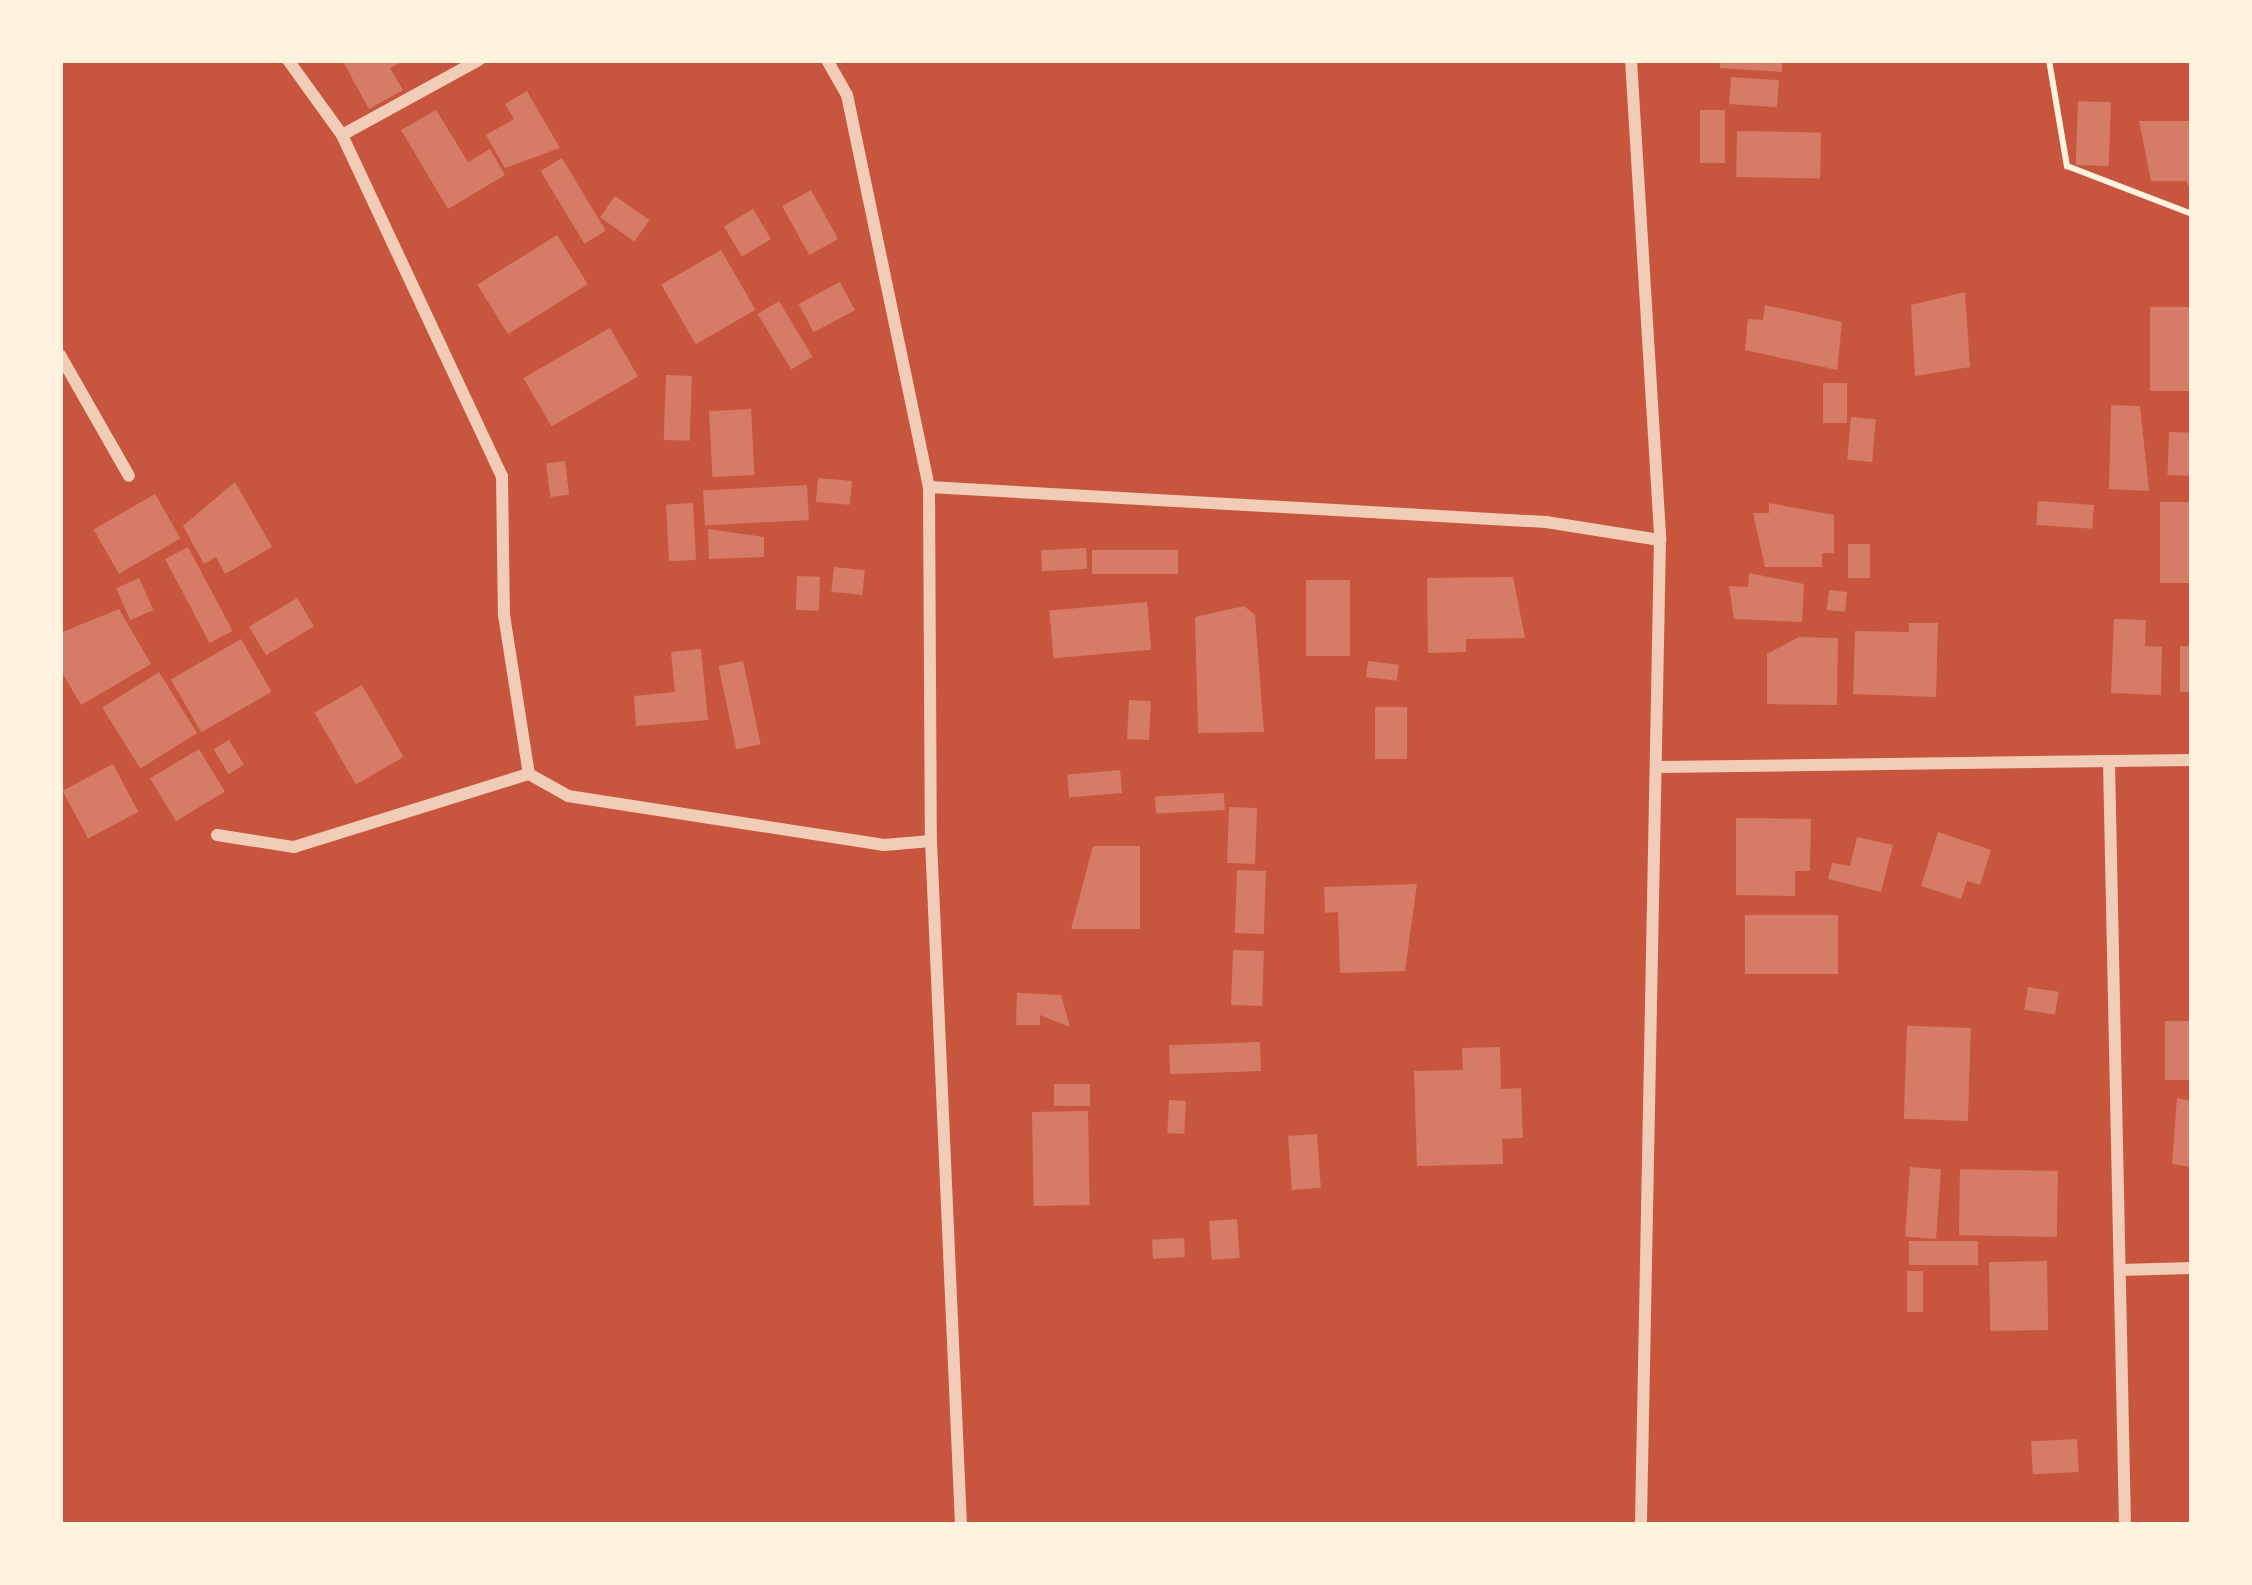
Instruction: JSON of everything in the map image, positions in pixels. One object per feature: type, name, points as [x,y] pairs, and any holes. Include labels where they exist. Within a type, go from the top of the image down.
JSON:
[{"type":"street","points":[[288,60],[342,135],[502,476],[504,615],[529,774]]},
{"type":"street","points":[[342,135],[479,60]]},
{"type":"street","points":[[827,60],[847,95],[928,487],[931,841],[961,1525]]},
{"type":"street","points":[[1631,60],[1660,540],[1641,1525]]},
{"type":"street","points":[[60,355],[130,476]]},
{"type":"street","points":[[928,487],[1546,522],[1660,540]]},
{"type":"street","points":[[1659,767],[2192,760]]},
{"type":"street","points":[[2109,762],[2125,1525]]},
{"type":"street","points":[[218,835],[294,848],[529,774],[607,803],[884,844],[931,841]]},
{"type":"street","points":[[2120,1270],[2192,1268]]},
{"type":"path","points":[[2049,60],[2067,166],[2192,214]]},
{"type":"building","points":[[342,60],[405,60],[390,68],[403,90],[369,109]]},
{"type":"building","points":[[1720,60],[1782,60],[1782,72],[1720,68]]},
{"type":"building","points":[[1731,77],[1779,80],[1777,107],[1729,104]]},
{"type":"building","points":[[527,91],[560,148],[505,168],[486,135],[514,119],[505,104]]},
{"type":"building","points":[[2078,101],[2111,102],[2109,166],[2076,165]]},
{"type":"building","points":[[436,110],[468,162],[490,149],[505,175],[448,209],[401,130]]},
{"type":"building","points":[[1700,110],[1725,110],[1725,163],[1700,163]]},
{"type":"building","points":[[2139,121],[2192,121],[2192,193],[2186,181],[2151,181]]},
{"type":"building","points":[[1737,131],[1821,132],[1820,178],[1736,177]]},
{"type":"building","points":[[562,158],[606,231],[584,244],[541,171]]},
{"type":"building","points":[[811,190],[838,239],[809,255],[782,206]]},
{"type":"building","points":[[615,196],[649,220],[634,241],[600,217]]},
{"type":"building","points":[[753,209],[771,239],[742,257],[724,227]]},
{"type":"building","points":[[557,235],[588,284],[508,334],[477,285]]},
{"type":"building","points":[[721,250],[756,310],[696,344],[661,284]]},
{"type":"building","points":[[840,282],[855,310],[814,332],[799,304]]},
{"type":"building","points":[[1965,292],[1970,367],[1915,376],[1911,305]]},
{"type":"building","points":[[779,301],[812,357],[791,370],[758,314]]},
{"type":"building","points":[[1765,305],[1842,322],[1837,370],[1745,350],[1748,319],[1763,320]]},
{"type":"building","points":[[2150,307],[2192,307],[2192,391],[2150,391]]},
{"type":"building","points":[[610,328],[638,376],[551,426],[523,378]]},
{"type":"building","points":[[666,375],[692,376],[690,441],[664,440]]},
{"type":"building","points":[[1823,383],[1847,383],[1847,423],[1823,423]]},
{"type":"building","points":[[2111,405],[2140,406],[2149,491],[2109,489]]},
{"type":"building","points":[[751,409],[754,475],[713,477],[709,411]]},
{"type":"building","points":[[1851,417],[1876,419],[1872,462],[1847,460]]},
{"type":"building","points":[[2169,432],[2192,433],[2190,476],[2167,475]]},
{"type":"building","points":[[565,461],[569,495],[550,497],[546,463]]},
{"type":"building","points":[[818,478],[852,481],[850,505],[816,502]]},
{"type":"building","points":[[235,482],[272,547],[225,574],[216,557],[204,564],[183,526]]},
{"type":"building","points":[[807,485],[809,520],[705,525],[703,490]]},
{"type":"building","points":[[155,494],[180,538],[119,574],[94,530]]},
{"type":"building","points":[[2038,501],[2094,505],[2092,529],[2036,525]]},
{"type":"building","points":[[2160,502],[2192,502],[2192,583],[2160,583]]},
{"type":"building","points":[[693,503],[696,560],[669,561],[666,504]]},
{"type":"building","points":[[1769,503],[1834,515],[1834,553],[1822,553],[1822,567],[1765,567],[1753,513],[1769,513]]},
{"type":"building","points":[[708,529],[764,537],[764,557],[709,559]]},
{"type":"building","points":[[1848,544],[1870,544],[1870,578],[1848,578]]},
{"type":"building","points":[[188,547],[233,631],[210,643],[165,559]]},
{"type":"building","points":[[1086,548],[1087,569],[1042,571],[1041,550]]},
{"type":"building","points":[[1092,550],[1178,550],[1178,574],[1092,574]]},
{"type":"building","points":[[834,567],[865,570],[862,595],[831,592]]},
{"type":"building","points":[[1749,573],[1804,584],[1802,622],[1734,619],[1729,586],[1748,587]]},
{"type":"building","points":[[797,576],[820,577],[819,611],[796,610]]},
{"type":"building","points":[[1513,577],[1525,638],[1466,639],[1466,652],[1428,653],[1427,578]]},
{"type":"building","points":[[139,578],[153,610],[130,620],[116,588]]},
{"type":"building","points":[[1306,580],[1350,580],[1350,656],[1306,656]]},
{"type":"building","points":[[1829,590],[1847,592],[1845,612],[1827,610]]},
{"type":"building","points":[[297,598],[314,626],[266,655],[249,627]]},
{"type":"building","points":[[1147,602],[1151,650],[1054,658],[1049,611]]},
{"type":"building","points":[[1244,606],[1255,615],[1264,732],[1198,733],[1195,617]]},
{"type":"building","points":[[119,609],[151,664],[81,705],[60,669],[60,633]]},
{"type":"building","points":[[2114,619],[2146,620],[2145,646],[2162,647],[2161,695],[2111,693]]},
{"type":"building","points":[[1909,623],[1938,623],[1936,697],[1853,694],[1855,631],[1909,632]]},
{"type":"building","points":[[1799,637],[1838,638],[1837,705],[1767,704],[1767,654]]},
{"type":"building","points":[[241,639],[272,692],[201,732],[171,680]]},
{"type":"building","points":[[2180,646],[2192,646],[2192,692],[2180,692]]},
{"type":"building","points":[[701,649],[708,720],[636,726],[634,696],[675,692],[671,652]]},
{"type":"building","points":[[743,661],[761,744],[736,749],[719,666]]},
{"type":"building","points":[[1368,661],[1399,665],[1397,681],[1366,677]]},
{"type":"building","points":[[159,672],[197,733],[140,769],[102,708]]},
{"type":"building","points":[[362,685],[404,757],[356,784],[314,712]]},
{"type":"building","points":[[1129,700],[1151,701],[1149,740],[1127,739]]},
{"type":"building","points":[[1375,707],[1407,707],[1407,759],[1375,759]]},
{"type":"building","points":[[229,740],[244,765],[229,774],[214,749]]},
{"type":"building","points":[[199,749],[225,792],[176,821],[150,778]]},
{"type":"building","points":[[113,764],[138,812],[88,838],[63,791]]},
{"type":"building","points":[[1120,770],[1122,793],[1069,798],[1067,775]]},
{"type":"building","points":[[1224,793],[1225,810],[1156,814],[1155,797]]},
{"type":"building","points":[[1229,807],[1257,808],[1255,864],[1227,863]]},
{"type":"building","points":[[1736,818],[1811,819],[1810,871],[1795,871],[1795,896],[1736,895]]},
{"type":"building","points":[[1938,832],[1991,850],[1980,885],[1967,881],[1961,899],[1921,886]]},
{"type":"building","points":[[1857,837],[1893,845],[1881,892],[1828,879],[1832,863],[1850,866]]},
{"type":"building","points":[[1093,846],[1140,846],[1140,929],[1071,929]]},
{"type":"building","points":[[1237,870],[1266,871],[1264,934],[1235,933]]},
{"type":"building","points":[[1417,884],[1405,971],[1340,973],[1338,912],[1325,913],[1324,887]]},
{"type":"building","points":[[1745,915],[1838,915],[1838,974],[1745,974]]},
{"type":"building","points":[[1233,950],[1264,951],[1262,1006],[1231,1005]]},
{"type":"building","points":[[2028,987],[2059,992],[2055,1015],[2024,1010]]},
{"type":"building","points":[[1017,993],[1061,995],[1070,1027],[1040,1015],[1040,1025],[1016,1025]]},
{"type":"building","points":[[2165,1021],[2192,1021],[2192,1080],[2165,1080]]},
{"type":"building","points":[[1907,1026],[1971,1028],[1968,1121],[1904,1119]]},
{"type":"building","points":[[1260,1042],[1261,1071],[1170,1074],[1169,1045]]},
{"type":"building","points":[[1500,1047],[1501,1089],[1521,1088],[1523,1138],[1502,1139],[1503,1164],[1417,1166],[1414,1071],[1463,1070],[1462,1048]]},
{"type":"building","points":[[1054,1084],[1090,1084],[1090,1106],[1054,1106]]},
{"type":"building","points":[[2177,1098],[2192,1101],[2192,1167],[2172,1164]]},
{"type":"building","points":[[1169,1100],[1186,1101],[1184,1134],[1167,1133]]},
{"type":"building","points":[[1088,1111],[1090,1205],[1034,1206],[1032,1112]]},
{"type":"building","points":[[1317,1134],[1321,1188],[1292,1190],[1288,1136]]},
{"type":"building","points":[[1910,1167],[1941,1169],[1936,1239],[1905,1237]]},
{"type":"building","points":[[1960,1169],[2058,1171],[2057,1237],[1959,1235]]},
{"type":"building","points":[[1237,1219],[1240,1258],[1212,1260],[1209,1221]]},
{"type":"building","points":[[1184,1238],[1185,1257],[1153,1259],[1152,1240]]},
{"type":"building","points":[[1909,1241],[1978,1241],[1978,1265],[1909,1265]]},
{"type":"building","points":[[2047,1261],[2048,1330],[1990,1331],[1989,1262]]},
{"type":"building","points":[[1907,1271],[1923,1271],[1923,1312],[1907,1312]]},
{"type":"building","points":[[2077,1439],[2079,1472],[2033,1474],[2031,1441]]}]
